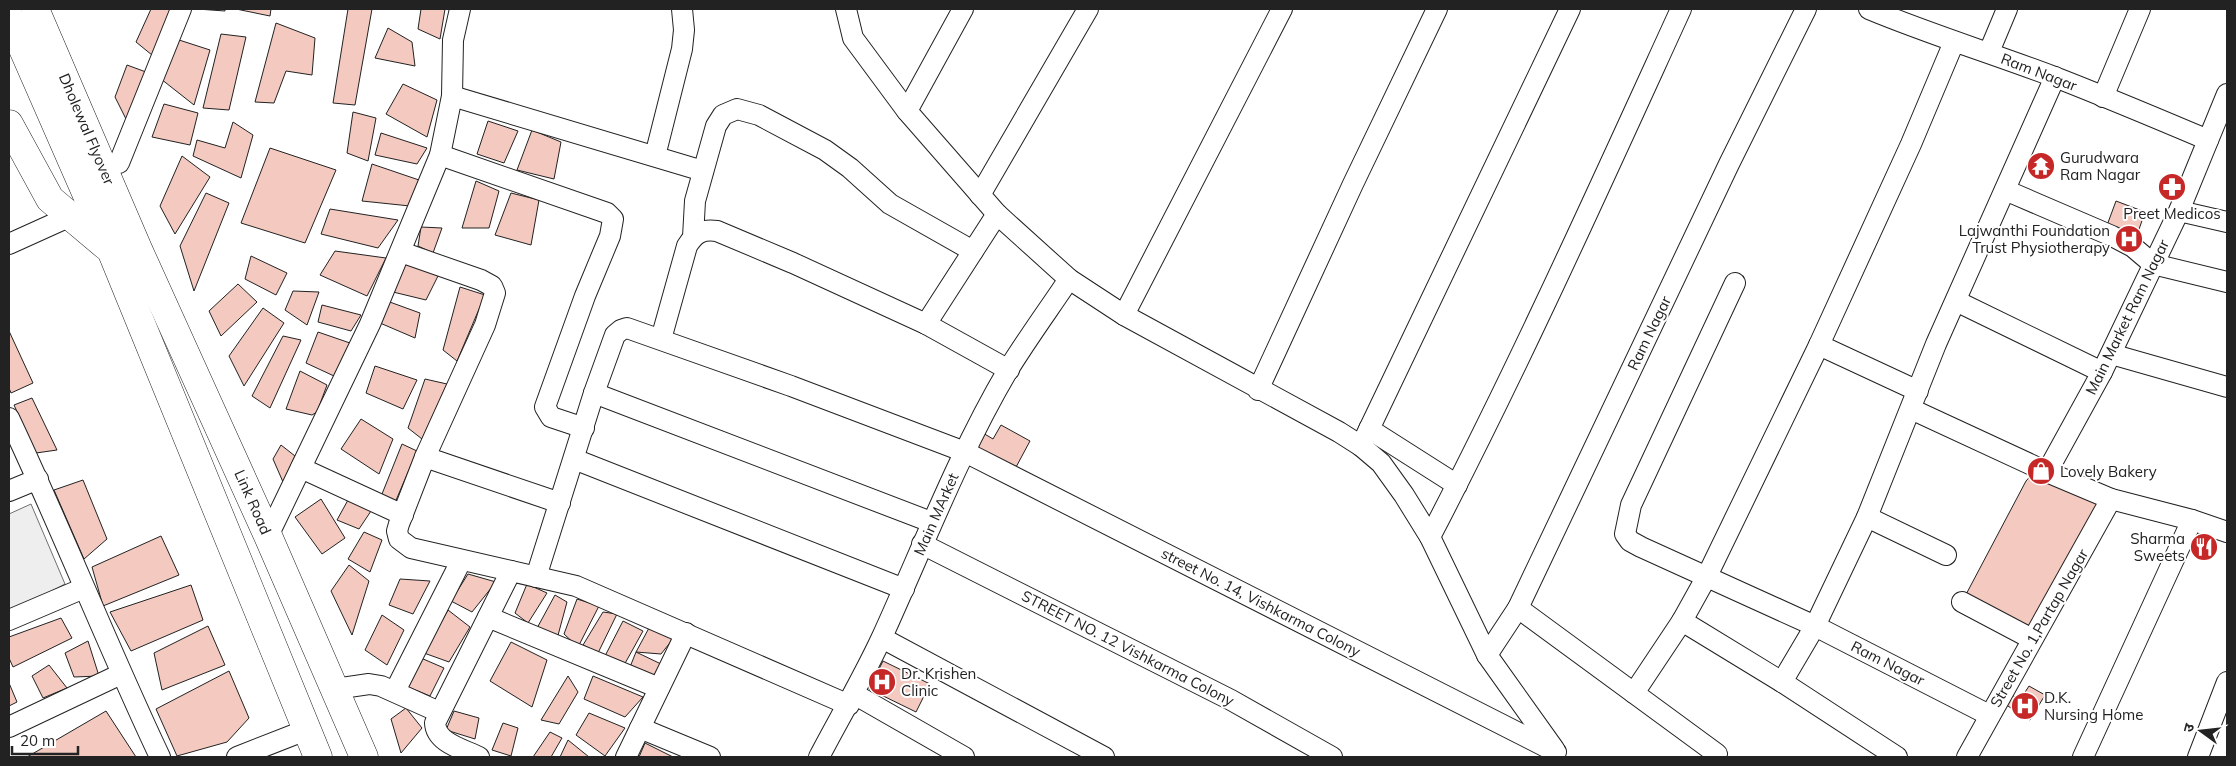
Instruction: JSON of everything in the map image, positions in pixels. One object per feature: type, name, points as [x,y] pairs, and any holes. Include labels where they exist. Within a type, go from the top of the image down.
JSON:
[{"type":"main road","name":"Dholewal Flyover","points":[[35,9],[92,204]]},
{"type":"main road","points":[[54,9],[136,204],[125,250]]},
{"type":"main road","name":"Dholewal Flyover","points":[[9,17],[92,204],[125,250]]},
{"type":"main road","points":[[9,124],[50,199],[92,204],[125,250],[306,730],[318,757]]},
{"type":"main road","name":"Link Road","points":[[125,250],[268,536],[364,757]]},
{"type":"street","points":[[119,163],[181,9]]},
{"type":"street","points":[[268,536],[370,324],[440,155],[452,96],[452,47],[460,9]]},
{"type":"street","points":[[655,156],[682,49],[684,30],[682,9]]},
{"type":"street","points":[[846,9],[853,38],[907,110],[996,214],[1069,278],[1124,315],[1258,390],[1365,437],[1457,485]]},
{"type":"street","points":[[907,110],[963,9]]},
{"type":"street","points":[[980,195],[1088,9]]},
{"type":"street","points":[[1124,315],[1282,9]]},
{"type":"street","points":[[1258,390],[1353,184],[1438,9]]},
{"type":"street","points":[[1365,437],[1570,9]]},
{"type":"street","points":[[1430,537],[1457,485],[1682,9]]},
{"type":"street","name":"Ram Nagar","points":[[1487,655],[1518,608],[1729,164],[1806,9]]},
{"type":"street","points":[[1988,52],[2007,9]]},
{"type":"street","points":[[2104,97],[2140,9]]},
{"type":"street","name":"Ram Nagar","points":[[1877,10],[1954,42],[1988,52],[2104,97],[2216,131]]},
{"type":"street","points":[[1634,693],[1682,621],[1708,576],[1911,144],[1954,42]]},
{"type":"street","points":[[1782,682],[1815,626],[1867,517],[1956,301],[2054,77]]},
{"type":"street","name":"Main Market Ram Nagar","points":[[2047,472],[2106,363],[2179,211],[2216,131],[2227,94]]},
{"type":"street","points":[[452,96],[703,172]]},
{"type":"street","points":[[661,339],[687,246],[692,237],[694,209],[716,126],[723,115],[737,109],[759,116],[825,150],[850,168],[890,204],[972,251]]},
{"type":"street","points":[[440,155],[611,215],[613,225],[610,236],[582,305],[546,408],[551,417],[584,428]]},
{"type":"street","points":[[2004,190],[2112,236],[2133,247],[2153,264],[2227,282]]},
{"type":"street","points":[[9,244],[92,204]]},
{"type":"street","points":[[2179,211],[2227,222]]},
{"type":"street","points":[[926,324],[996,214]]},
{"type":"street","points":[[692,237],[706,230],[717,231],[793,262],[926,324],[1009,370]]},
{"type":"street","points":[[401,252],[481,280],[492,286],[495,293],[485,325],[425,456],[403,515],[398,531],[399,539],[404,545],[576,586],[851,700],[964,757]]},
{"type":"street","name":"Main MArket","points":[[820,757],[882,638],[931,522],[965,452],[1009,370],[1069,278]]},
{"type":"street","name":"Ram Nagar","points":[[1735,283],[1631,505],[1624,534],[1630,541],[1662,557],[1708,576],[1815,626],[1989,715]]},
{"type":"street","points":[[1956,301],[2106,363],[2227,387]]},
{"type":"street","name":"street No. 14, Vishkarma Colony","points":[[594,393],[615,335],[627,328],[965,452],[1558,755]]},
{"type":"street","points":[[1818,345],[1914,400],[2047,472],[2111,499],[2192,520],[2227,532]]},
{"type":"street","points":[[536,577],[594,393],[931,522]]},
{"type":"street","points":[[9,418],[38,479],[121,674],[160,757]]},
{"type":"street","points":[[1365,437],[1430,537],[1487,655],[1558,755]]},
{"type":"street","points":[[425,456],[560,503]]},
{"type":"street","points":[[574,459],[904,589]]},
{"type":"street","points":[[301,468],[403,515]]},
{"type":"street","points":[[9,491],[38,479]]},
{"type":"street","name":"Street No. 1,Partap Nagar","points":[[1967,757],[2111,499]]},
{"type":"street","points":[[1867,517],[1946,555]]},
{"type":"street","points":[[2083,757],[2192,520]]},
{"type":"street","name":"STREET NO. 12 Vishkarma Colony","points":[[922,544],[1231,700],[1332,757]]},
{"type":"street","points":[[395,691],[461,560]]},
{"type":"street","points":[[479,757],[440,738],[435,732],[435,723],[511,571]]},
{"type":"street","points":[[9,620],[84,588]]},
{"type":"street","points":[[1962,602],[2032,639]]},
{"type":"street","points":[[1518,608],[1718,756]]},
{"type":"street","points":[[488,617],[659,688]]},
{"type":"street","points":[[1682,621],[1782,682],[1897,757]]},
{"type":"street","points":[[626,757],[686,633]]},
{"type":"street","points":[[882,638],[1067,749],[1104,757]]},
{"type":"street","points":[[9,727],[121,674]]},
{"type":"street","points":[[2198,757],[2227,682]]},
{"type":"street","points":[[335,689],[369,684],[395,691],[439,712]]},
{"type":"street","points":[[640,728],[710,757]]},
{"type":"street","points":[[237,757],[306,730]]},
{"type":"shaded area","points":[[31,504],[65,584],[9,613],[9,514]]},
{"type":"building","points":[[151,9],[172,9],[152,55],[136,42]]},
{"type":"building","points":[[197,9],[225,9],[225,11]]},
{"type":"building","points":[[236,9],[271,9],[270,16]]},
{"type":"building","points":[[348,9],[372,9],[355,105],[333,103]]},
{"type":"building","points":[[421,9],[445,9],[440,39],[418,29]]},
{"type":"building","points":[[276,23],[315,38],[312,75],[286,71],[274,103],[255,102]]},
{"type":"building","points":[[388,28],[412,42],[415,66],[375,58]]},
{"type":"building","points":[[221,34],[246,37],[229,110],[203,108]]},
{"type":"building","points":[[176,39],[210,50],[194,105],[161,79]]},
{"type":"building","points":[[127,65],[146,72],[129,125],[115,97]]},
{"type":"building","points":[[403,84],[437,100],[427,137],[386,114]]},
{"type":"building","points":[[164,104],[198,113],[190,145],[152,137]]},
{"type":"building","points":[[353,112],[376,118],[368,161],[347,153]]},
{"type":"building","points":[[488,121],[518,131],[504,163],[477,154]]},
{"type":"building","points":[[233,122],[253,135],[241,178],[193,156],[197,140],[225,148]]},
{"type":"building","points":[[532,130],[561,142],[554,179],[517,170]]},
{"type":"building","points":[[381,133],[427,148],[417,164],[375,155]]},
{"type":"building","points":[[270,148],[336,170],[305,243],[241,223]]},
{"type":"building","points":[[182,156],[210,177],[175,234],[160,206]]},
{"type":"building","points":[[372,164],[419,180],[410,206],[362,201]]},
{"type":"building","points":[[476,181],[499,191],[489,228],[462,228]]},
{"type":"building","points":[[206,193],[229,203],[194,291],[180,246]]},
{"type":"building","points":[[511,193],[539,200],[531,245],[495,235]]},
{"type":"building","points":[[2116,201],[2145,212],[2136,238],[2106,228]]},
{"type":"building","points":[[330,209],[398,220],[378,248],[321,234]]},
{"type":"building","points":[[421,227],[442,228],[433,253],[418,246]]},
{"type":"building","points":[[335,251],[386,258],[367,296],[320,275]]},
{"type":"building","points":[[251,256],[287,273],[276,295],[245,279]]},
{"type":"building","points":[[406,262],[439,274],[426,300],[393,292]]},
{"type":"building","points":[[238,284],[257,302],[221,336],[209,311]]},
{"type":"building","points":[[460,287],[485,295],[457,361],[443,350]]},
{"type":"building","points":[[293,291],[319,292],[307,325],[285,310]]},
{"type":"building","points":[[387,301],[420,313],[415,338],[380,323]]},
{"type":"building","points":[[322,305],[361,315],[351,331],[318,322]]},
{"type":"building","points":[[263,308],[284,323],[244,386],[229,356]]},
{"type":"building","points":[[9,331],[33,383],[11,393],[9,388]]},
{"type":"building","points":[[318,332],[350,343],[334,376],[306,363]]},
{"type":"building","points":[[283,336],[301,340],[270,408],[252,396]]},
{"type":"building","points":[[375,366],[417,380],[403,409],[366,393]]},
{"type":"building","points":[[300,371],[327,385],[317,412],[312,415],[286,409]]},
{"type":"building","points":[[425,379],[447,384],[422,439],[408,428]]},
{"type":"building","points":[[32,398],[57,450],[36,453],[14,405]]},
{"type":"building","points":[[361,419],[393,439],[379,474],[341,449]]},
{"type":"building","points":[[1001,425],[1030,441],[1015,469],[976,447],[983,433],[993,439]]},
{"type":"building","points":[[402,444],[417,451],[394,505],[382,494]]},
{"type":"building","points":[[281,445],[295,456],[283,482],[273,459]]},
{"type":"building","points":[[2035,471],[2111,499],[2031,631],[1962,602],[2026,481]]},
{"type":"building","points":[[83,480],[107,539],[84,559],[54,490]]},
{"type":"building","points":[[321,499],[345,538],[322,554],[295,517]]},
{"type":"building","points":[[348,500],[373,508],[359,529],[337,520]]},
{"type":"building","points":[[364,532],[382,540],[370,572],[348,559]]},
{"type":"building","points":[[161,536],[179,575],[103,606],[92,567]]},
{"type":"building","points":[[349,565],[369,581],[352,635],[331,591]]},
{"type":"building","points":[[468,574],[496,582],[472,612],[451,601]]},
{"type":"building","points":[[400,579],[430,581],[413,614],[389,605]]},
{"type":"building","points":[[527,584],[547,593],[528,623],[515,613]]},
{"type":"building","points":[[191,585],[203,620],[131,651],[110,612]]},
{"type":"building","points":[[555,595],[567,602],[557,639],[536,630]]},
{"type":"building","points":[[577,599],[599,606],[578,647],[564,634]]},
{"type":"building","points":[[448,610],[470,627],[449,662],[424,653]]},
{"type":"building","points":[[603,612],[617,614],[598,653],[583,645]]},
{"type":"building","points":[[382,615],[404,630],[387,665],[365,650]]},
{"type":"building","points":[[61,618],[72,638],[13,667],[9,658],[9,637]]},
{"type":"building","points":[[623,621],[643,631],[623,667],[605,656]]},
{"type":"building","points":[[208,626],[225,665],[162,690],[154,653]]},
{"type":"building","points":[[649,628],[673,639],[661,654],[636,652]]},
{"type":"building","points":[[88,641],[99,676],[74,677],[65,653]]},
{"type":"building","points":[[511,642],[547,660],[532,707],[490,681]]},
{"type":"building","points":[[636,652],[661,664],[653,677],[630,667]]},
{"type":"building","points":[[421,658],[444,668],[430,696],[406,686]]},
{"type":"building","points":[[883,661],[930,684],[916,712],[869,689]]},
{"type":"building","points":[[49,665],[67,688],[43,698],[32,676]]},
{"type":"building","points":[[229,671],[249,718],[227,742],[177,756],[156,709]]},
{"type":"building","points":[[568,676],[578,692],[559,724],[541,720]]},
{"type":"building","points":[[593,676],[643,697],[625,717],[584,699]]},
{"type":"building","points":[[9,683],[17,702],[9,706]]},
{"type":"building","points":[[2029,686],[2045,695],[2030,720],[2000,701],[2006,691],[2020,700]]},
{"type":"building","points":[[406,708],[422,728],[401,753],[391,719]]},
{"type":"building","points":[[106,711],[136,757],[27,757]]},
{"type":"building","points":[[454,711],[479,718],[475,739],[446,730]]},
{"type":"building","points":[[589,713],[625,728],[605,756],[576,735]]},
{"type":"building","points":[[503,723],[518,728],[511,756],[492,750]]},
{"type":"building","points":[[550,732],[562,738],[551,757],[533,757]]},
{"type":"building","points":[[568,740],[589,757],[560,757]]},
{"type":"building","points":[[645,743],[673,757],[639,757]]},
{"type":"place","name":"Gurudwara Ram Nagar","points":[[2041,166]]},
{"type":"place","name":"Preet Medicos","points":[[2172,187]]},
{"type":"place","name":"Lajwanthi Foundation Trust Physiotherapy","points":[[2129,239]]},
{"type":"place","name":"Lovely Bakery","points":[[2041,471]]},
{"type":"place","name":"Sharma Sweets","points":[[2204,547]]},
{"type":"place","name":"Dr. Krishen Clinic","points":[[882,682]]},
{"type":"place","name":"D.K. Nursing Home","points":[[2025,706]]}]
